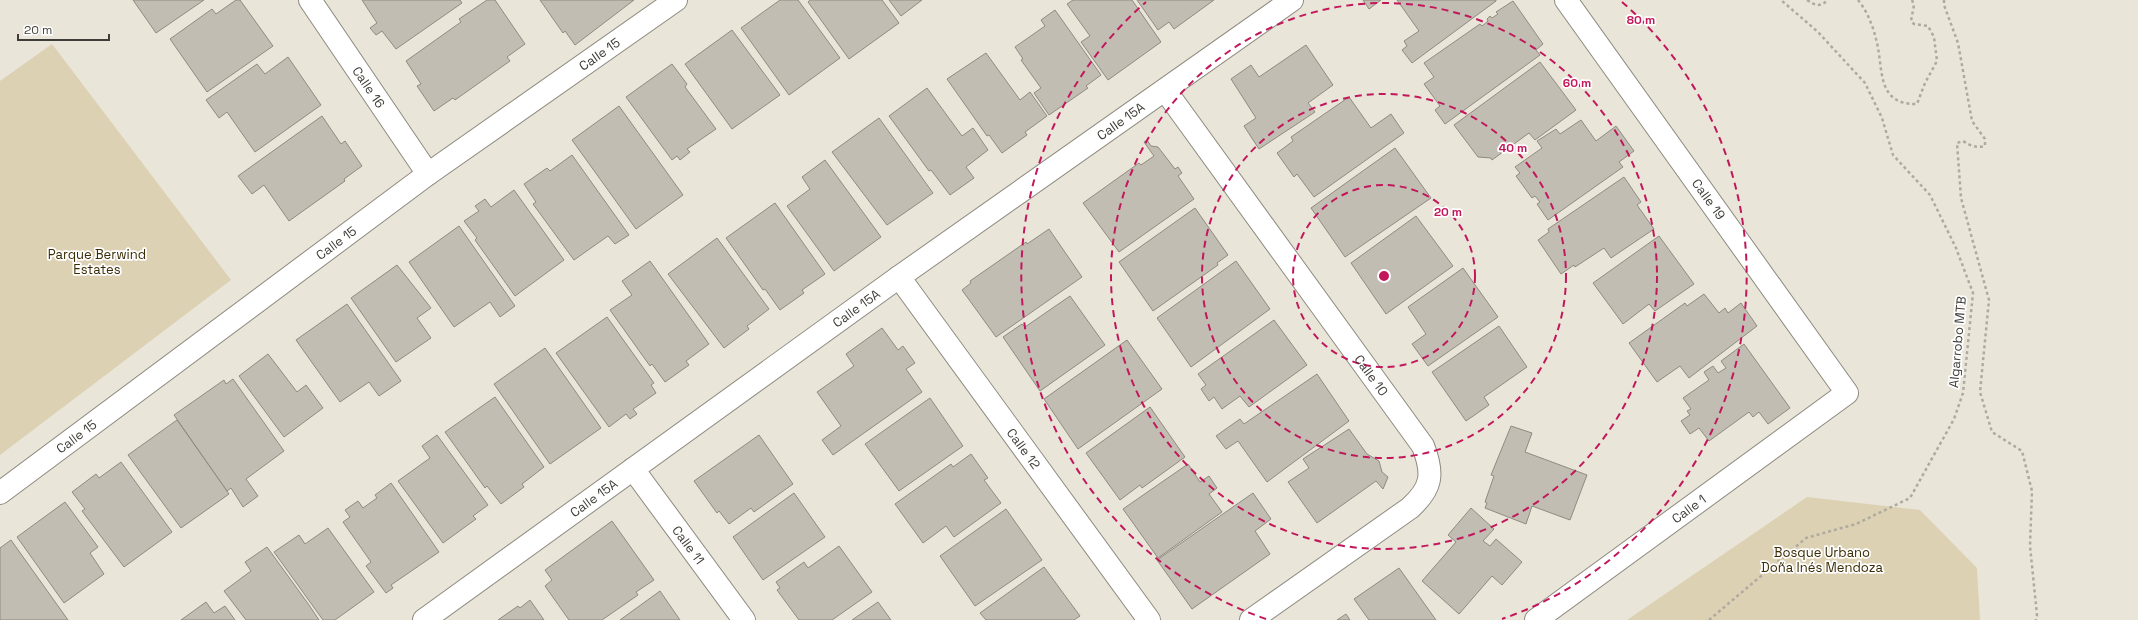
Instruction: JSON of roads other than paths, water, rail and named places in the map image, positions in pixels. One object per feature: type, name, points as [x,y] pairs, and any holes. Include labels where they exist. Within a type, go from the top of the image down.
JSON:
[{"type":"street","name":"Calle 16","points":[[310,0],[428,174]]},
{"type":"street","name":"Calle 15","points":[[0,492],[428,174],[676,0]]},
{"type":"street","name":"Calle 15A","points":[[424,620],[899,277],[1292,0]]},
{"type":"street","name":"Calle 19","points":[[1566,0],[1848,393],[1842,397]]},
{"type":"street","name":"Calle 10","points":[[1164,90],[1423,446],[1430,462],[1430,480],[1424,496],[1410,508],[1251,620]]},
{"type":"street","name":"Calle 12","points":[[899,277],[1149,620]]},
{"type":"street","name":"Calle 1","points":[[1536,620],[1842,397]]},
{"type":"street","name":"Calle 11","points":[[633,469],[744,620]]},
{"type":"park label","name":"Parque Berwind Estates","points":[[97,262]]},
{"type":"park label","name":"Bosque Urbano Doña Inés Mendoza","points":[[1822,560]]}]
